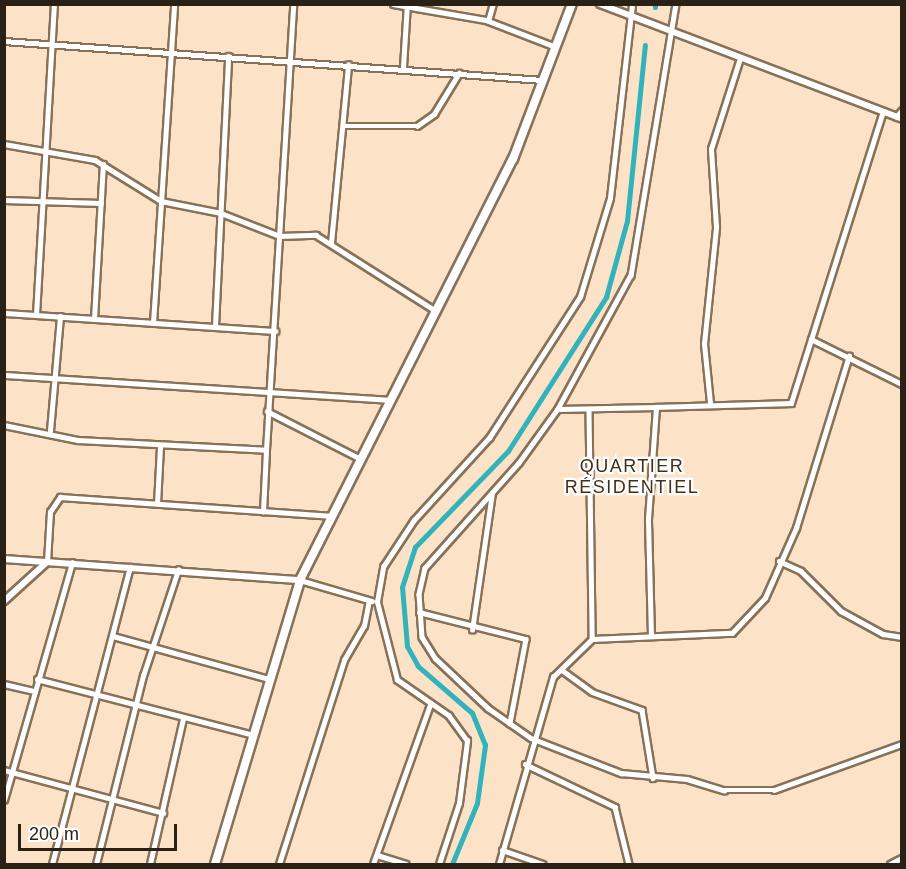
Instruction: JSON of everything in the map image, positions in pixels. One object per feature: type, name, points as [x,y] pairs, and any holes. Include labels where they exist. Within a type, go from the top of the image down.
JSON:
[{"type":"highway","points":[[215,864],[266,678],[300,580],[329,516],[513,159],[572,4]]},
{"type":"street","points":[[36,315],[54,4]]},
{"type":"street","points":[[153,323],[174,4]]},
{"type":"street","points":[[262,512],[267,411],[275,331],[293,4]]},
{"type":"street","points":[[393,4],[488,21],[556,47]]},
{"type":"street","points":[[488,21],[493,4]]},
{"type":"street","points":[[600,4],[899,118],[902,110]]},
{"type":"street","points":[[439,864],[459,804],[468,747],[455,721],[398,683],[377,602],[387,557],[489,438],[580,297],[610,198],[632,4]]},
{"type":"street","points":[[676,4],[669,31],[631,276],[558,409],[492,493],[427,564],[419,585],[422,637],[435,658],[510,723],[531,738],[602,767],[653,778],[687,779],[724,790],[774,790],[902,744]]},
{"type":"street","points":[[403,67],[407,5]]},
{"type":"street","points":[[4,41],[403,67],[544,80]]},
{"type":"street","points":[[215,326],[228,56]]},
{"type":"street","points":[[710,403],[704,344],[716,227],[711,149],[740,58]]},
{"type":"street","points":[[331,243],[348,65]]},
{"type":"street","points":[[343,126],[417,126],[434,114],[459,73]]},
{"type":"street","points":[[558,409],[590,411],[710,403],[789,405],[882,112]]},
{"type":"street","points":[[4,144],[103,164],[161,201],[221,213],[280,236],[309,234],[331,243],[436,311]]},
{"type":"street","points":[[94,319],[103,164]]},
{"type":"street","points":[[4,200],[101,203]]},
{"type":"street","points":[[4,313],[275,331]]},
{"type":"street","points":[[51,431],[57,378],[60,316]]},
{"type":"street","points":[[811,339],[902,384]]},
{"type":"street","points":[[499,864],[531,738],[554,677],[592,639],[741,629],[765,598],[779,561],[796,528],[849,357]]},
{"type":"street","points":[[4,375],[389,400]]},
{"type":"street","points":[[651,636],[649,498],[656,407]]},
{"type":"street","points":[[267,411],[359,458]]},
{"type":"street","points":[[590,411],[592,639]]},
{"type":"street","points":[[4,425],[51,431],[67,439],[160,446],[266,450]]},
{"type":"street","points":[[157,504],[160,446]]},
{"type":"street","points":[[472,630],[492,493]]},
{"type":"street","points":[[4,601],[48,562],[50,512],[60,497],[329,516]]},
{"type":"street","points":[[4,559],[300,580],[377,602]]},
{"type":"street","points":[[779,561],[801,571],[841,611],[883,634],[902,637]]},
{"type":"street","points":[[4,800],[72,563]]},
{"type":"street","points":[[52,864],[69,789],[113,636],[130,567]]},
{"type":"street","points":[[96,864],[150,649],[178,570]]},
{"type":"street","points":[[279,864],[344,660],[364,626],[369,601]]},
{"type":"street","points":[[419,612],[472,630],[519,636],[529,644],[510,723]]},
{"type":"street","points":[[113,636],[150,649],[266,678]]},
{"type":"street","points":[[562,670],[592,692],[642,711],[653,778]]},
{"type":"street","points":[[37,679],[250,734]]},
{"type":"street","points":[[4,684],[34,691]]},
{"type":"street","points":[[373,864],[430,705]]},
{"type":"street","points":[[150,864],[183,718]]},
{"type":"street","points":[[525,764],[615,807],[629,864]]},
{"type":"street","points":[[4,770],[163,813]]},
{"type":"street","points":[[502,850],[543,864]]},
{"type":"street","points":[[376,855],[406,864]]},
{"type":"street","points":[[890,864],[902,858]]},
{"type":"waterway","points":[[452,864],[477,803],[485,745],[472,713],[418,666],[407,646],[402,587],[415,547],[508,451],[606,297],[627,221],[645,45]]},
{"type":"district","name":"QUARTIER RÉSIDENTIEL","points":[[632,477]]}]
